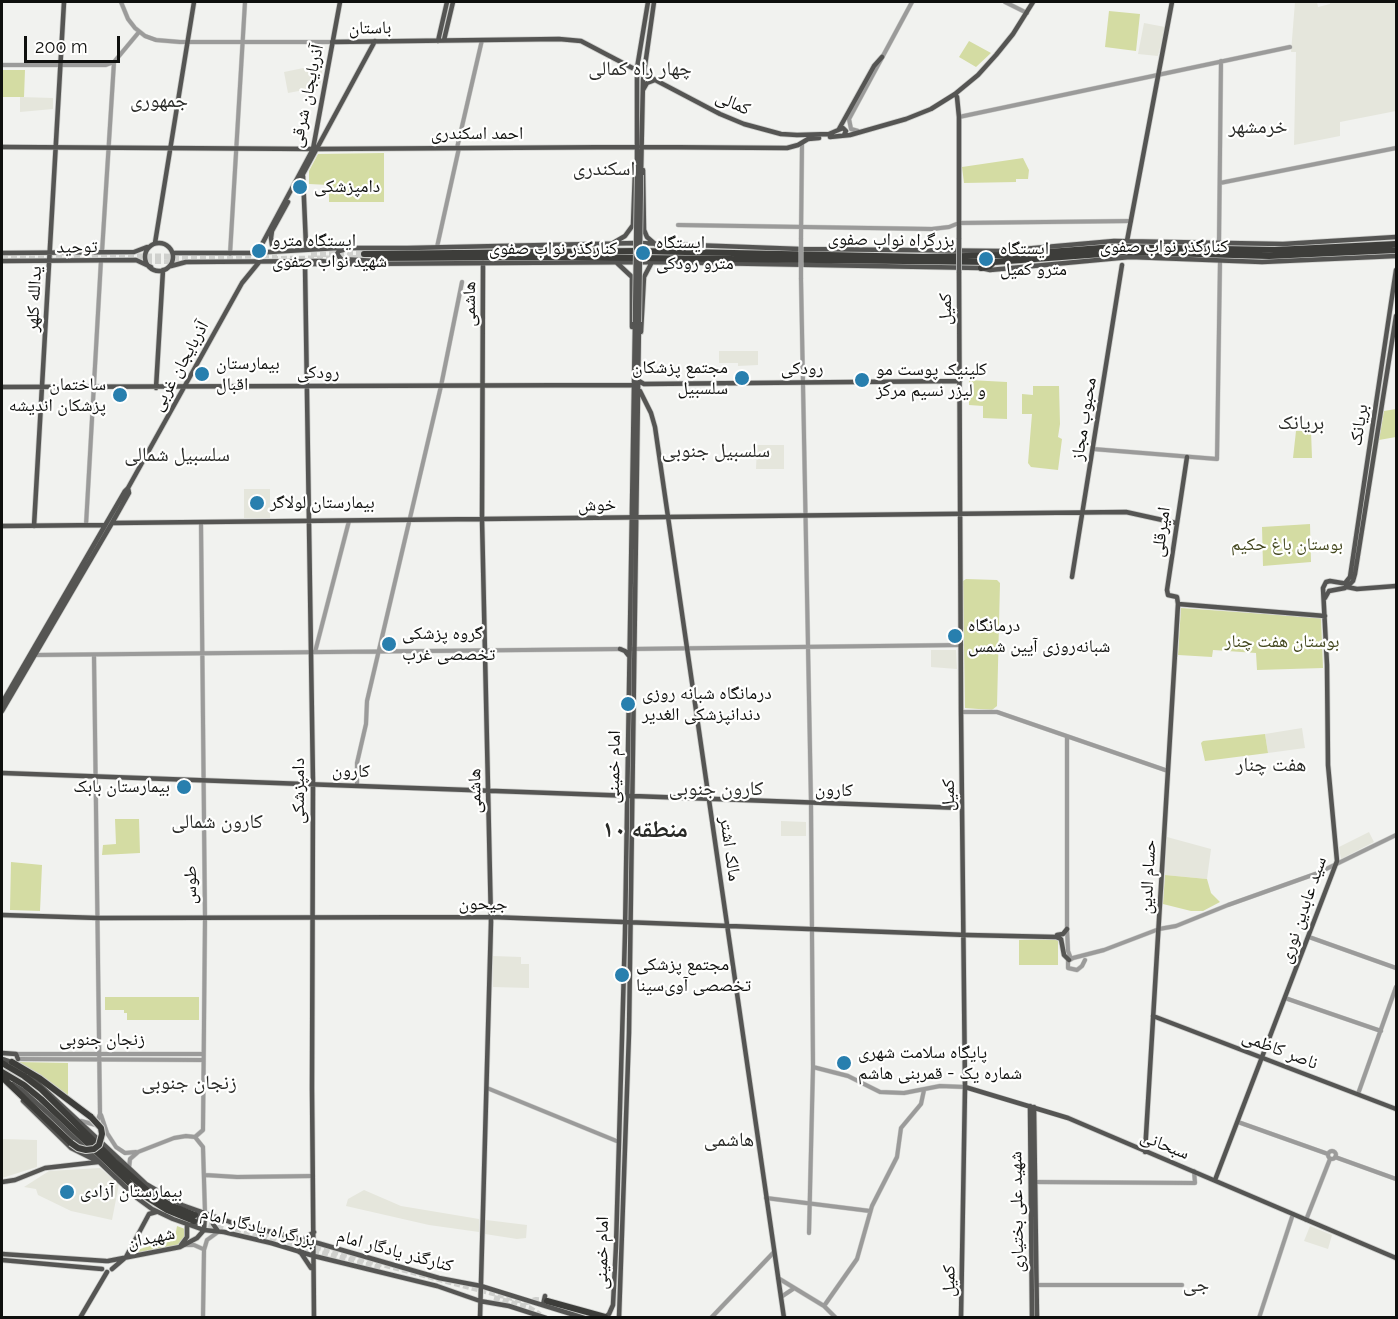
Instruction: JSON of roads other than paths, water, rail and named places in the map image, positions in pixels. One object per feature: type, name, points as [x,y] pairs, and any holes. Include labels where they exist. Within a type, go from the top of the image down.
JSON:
[{"type":"highway","name":"بزرگراه نواب صفوی","points":[[493,255],[563,251],[986,256],[1122,247],[1275,250],[1396,244]]},
{"type":"highway","points":[[523,246],[545,252]]},
{"type":"highway","points":[[563,251],[579,246]]},
{"type":"highway","points":[[972,251],[986,256]]},
{"type":"highway","name":"بزرگراه نواب صفوی","points":[[493,255],[994,262],[1129,252],[1269,256],[1396,254]]},
{"type":"highway","points":[[364,256],[493,255]]},
{"type":"highway","points":[[508,263],[522,257]]},
{"type":"highway","points":[[552,257],[565,263]]},
{"type":"highway","points":[[981,268],[990,266],[994,262]]},
{"type":"highway","points":[[2,1076],[78,1148],[94,1149],[99,1145],[101,1128],[91,1117],[15,1058]]},
{"type":"highway","name":"بزرگراه یادگار امام","points":[[2,1061],[40,1089],[150,1193],[170,1205],[196,1215]]},
{"type":"highway","name":"بزرگراه یادگار امام","points":[[2,1076],[24,1085],[41,1099],[140,1193],[167,1210],[196,1215]]},
{"type":"highway","points":[[545,1301],[604,1317]]},
{"type":"main road","name":"یدالله کلهر","points":[[34,526],[64,2]]},
{"type":"main road","points":[[155,243],[194,2]]},
{"type":"main road","name":"آذربایجان شرقی","points":[[282,252],[272,245],[272,231],[315,149],[339,2]]},
{"type":"main road","points":[[441,40],[447,2]]},
{"type":"main road","points":[[441,40],[453,2]]},
{"type":"main road","points":[[648,2],[637,70],[639,157],[644,177],[644,225],[646,235],[655,244]]},
{"type":"main road","points":[[639,147],[643,73],[654,2]]},
{"type":"main road","points":[[802,143],[808,139],[844,135],[906,119],[931,109],[955,94],[996,55],[1033,2]]},
{"type":"main road","points":[[1127,242],[1172,2]]},
{"type":"main road","name":"باستان","points":[[332,42],[560,39]]},
{"type":"main road","name":"کمالی","points":[[560,39],[583,42],[720,114],[765,130],[797,135],[824,135],[837,131]]},
{"type":"main road","points":[[315,149],[375,42]]},
{"type":"main road","points":[[837,131],[874,66],[882,57]]},
{"type":"main road","points":[[642,93],[647,83],[655,80]]},
{"type":"main road","points":[[955,94],[959,117],[959,223]]},
{"type":"main road","points":[[320,114],[326,119],[334,117]]},
{"type":"main road","points":[[837,131],[845,129],[844,135]]},
{"type":"main road","name":"احمد اسکندری","points":[[2,147],[788,148],[802,143]]},
{"type":"main road","name":"آذربایجان شرقی","points":[[252,253],[261,246],[315,149]]},
{"type":"main road","points":[[608,244],[625,236],[633,225],[634,175],[639,157]]},
{"type":"main road","name":"امام خمینی","points":[[635,461],[639,389],[637,322],[639,157]]},
{"type":"main road","points":[[304,173],[306,246],[324,249]]},
{"type":"main road","name":"کمیل","points":[[959,223],[965,1087],[962,1317]]},
{"type":"main road","points":[[633,225],[638,230],[644,225]]},
{"type":"main road","name":"کنارگذر نواب صفوی","points":[[407,248],[655,244],[757,248],[1000,251],[1127,242],[1283,244],[1396,237]]},
{"type":"main road","points":[[171,266],[174,261],[173,253],[166,246],[155,243],[147,247],[145,258],[151,267],[163,270],[186,262],[321,261],[336,263]]},
{"type":"main road","name":"توحید","points":[[2,253],[134,252],[147,247]]},
{"type":"main road","points":[[173,253],[230,254],[324,249],[407,248]]},
{"type":"main road","points":[[397,263],[343,260],[337,254],[341,250],[407,248]]},
{"type":"main road","points":[[219,254],[219,262]]},
{"type":"main road","name":"کنارگذر نواب صفوی","points":[[397,263],[652,262],[990,270],[1130,257],[1262,262],[1396,254]]},
{"type":"main road","points":[[1113,258],[1122,266],[1130,257]]},
{"type":"main road","name":"توحید","points":[[2,261],[136,260],[151,267]]},
{"type":"main road","name":"آذربایجان غربی","points":[[2,711],[242,283],[260,261]]},
{"type":"main road","points":[[270,261],[305,264],[397,263]]},
{"type":"main road","points":[[616,262],[632,277]]},
{"type":"main road","points":[[637,344],[642,325],[644,277],[652,262]]},
{"type":"main road","name":"هاشمی","points":[[480,1316],[491,917],[484,650],[483,263]]},
{"type":"main road","name":"دامپزشکی","points":[[305,264],[310,632],[313,652],[314,1317]]},
{"type":"main road","name":"محبوب مجاز","points":[[1072,577],[1122,266]]},
{"type":"main road","points":[[156,388],[163,270]]},
{"type":"main road","name":"بریانک","points":[[1347,584],[1354,579],[1396,270]]},
{"type":"main road","points":[[637,344],[632,323],[632,277],[634,272],[639,271],[644,277]]},
{"type":"main road","name":"بریانک","points":[[1364,497],[1396,316]]},
{"type":"main road","name":"امام خمینی","points":[[604,1317],[611,1311],[614,1302],[619,1214],[628,937],[635,461],[634,385],[637,344]]},
{"type":"main road","name":"رودکی","points":[[639,379],[645,384],[960,381]]},
{"type":"main road","name":"رودکی","points":[[2,387],[634,385]]},
{"type":"main road","name":"مالک اشتر","points":[[639,389],[654,423],[783,1317]]},
{"type":"main road","name":"امیرقلی","points":[[1178,604],[1177,597],[1170,596],[1167,592],[1187,457]]},
{"type":"main road","name":"آذربایجان غربی","points":[[2,703],[112,523],[129,493],[128,488]]},
{"type":"main road","name":"خوش","points":[[112,523],[1132,512],[1176,523]]},
{"type":"main road","points":[[2,526],[105,525]]},
{"type":"main road","points":[[1325,598],[1323,588],[1326,582],[1347,584],[1357,589],[1396,586]]},
{"type":"main road","points":[[1325,598],[1329,591],[1347,584]]},
{"type":"main road","name":"سید عابدین نوری","points":[[1215,1180],[1336,865],[1328,765],[1325,598]]},
{"type":"main road","points":[[1178,604],[1325,616]]},
{"type":"main road","name":"حسام الدین","points":[[1146,1152],[1178,604]]},
{"type":"main road","points":[[1177,617],[1189,604]]},
{"type":"main road","points":[[620,649],[626,651],[630,656]]},
{"type":"main road","name":"امام خمینی","points":[[630,796],[630,656],[632,649]]},
{"type":"main road","name":"کارون","points":[[2,773],[962,808]]},
{"type":"main road","name":"جیحون","points":[[2,915],[99,918],[491,917],[1056,937],[1061,939],[1064,955],[1070,959]]},
{"type":"main road","name":"جیحون","points":[[964,934],[1061,935],[1067,929]]},
{"type":"main road","name":"امام خمینی","points":[[621,1317],[619,1311],[619,1142],[628,937]]},
{"type":"main road","name":"ناصر کاظمی","points":[[1153,1016],[1396,1109]]},
{"type":"main road","name":"زنجان جنوبی","points":[[2,1053],[15,1058]]},
{"type":"main road","name":"کنارگذر یادگار امام","points":[[2,1061],[15,1058],[129,1168],[160,1193],[196,1215],[206,1213],[314,1242],[439,1278],[471,1291],[481,1286],[489,1297],[508,1306],[546,1317]]},
{"type":"main road","points":[[2,1076],[66,1144],[98,1162]]},
{"type":"main road","name":"بزرگراه یادگار امام","points":[[2,1076],[22,1090],[137,1198],[159,1212],[204,1230],[219,1231],[418,1281],[471,1291],[480,1301]]},
{"type":"main road","name":"سبحانی","points":[[965,1087],[1068,1118],[1396,1258]]},
{"type":"main road","name":"شهید علی بختیاری","points":[[1032,1106],[1034,1285],[1032,1317]]},
{"type":"main road","points":[[80,1165],[85,1156]]},
{"type":"main road","points":[[2,1182],[12,1181],[45,1168],[98,1162]]},
{"type":"main road","points":[[2,1260],[107,1270],[126,1257],[149,1214],[159,1212]]},
{"type":"main road","points":[[204,1230],[206,1213]]},
{"type":"main road","points":[[180,1247],[187,1237],[187,1225],[194,1225],[198,1222],[199,1218],[196,1215]]},
{"type":"main road","points":[[219,1218],[215,1219],[213,1224],[219,1231]]},
{"type":"main road","name":"شهیدان","points":[[2,1254],[107,1261],[180,1247],[197,1238],[204,1230]]},
{"type":"main road","points":[[313,1273],[309,1261],[300,1252],[304,1247],[302,1240],[314,1232]]},
{"type":"main road","points":[[326,1259],[323,1253],[329,1247]]},
{"type":"main road","points":[[131,1248],[132,1253],[136,1255]]},
{"type":"main road","points":[[80,1317],[112,1264],[107,1261],[102,1264],[107,1270]]},
{"type":"main road","name":"شهید علی بختیاری","points":[[1034,1285],[1037,1317]]},
{"type":"main road","points":[[480,1316],[489,1297]]},
{"type":"main road","name":"کنارگذر یادگار امام","points":[[480,1301],[489,1297],[545,1301],[584,1317]]},
{"type":"street","points":[[2,65],[100,66],[114,62],[139,32],[128,19],[121,2]]},
{"type":"street","points":[[230,254],[244,2]]},
{"type":"street","points":[[862,130],[851,129],[849,119],[912,2]]},
{"type":"street","points":[[1005,2],[1027,13]]},
{"type":"street","name":"باستان","points":[[139,32],[153,39],[180,42],[332,42]]},
{"type":"street","points":[[437,247],[482,40]]},
{"type":"street","points":[[959,117],[1290,47]]},
{"type":"street","points":[[1219,243],[1221,61]]},
{"type":"street","points":[[102,252],[114,62]]},
{"type":"street","points":[[802,143],[801,279],[811,803],[813,1067],[809,1233]]},
{"type":"street","points":[[1220,183],[1396,148]]},
{"type":"street","points":[[678,225],[940,229],[959,223],[1131,221]]},
{"type":"street","points":[[86,525],[101,260]]},
{"type":"street","points":[[1093,448],[1215,460],[1218,458],[1220,261]]},
{"type":"street","points":[[357,785],[357,763],[366,724],[367,701],[441,386],[462,282]]},
{"type":"street","points":[[313,652],[349,521]]},
{"type":"street","name":"طوس","points":[[195,1137],[203,1130],[205,918],[201,522]]},
{"type":"street","points":[[310,632],[320,632]]},
{"type":"street","points":[[33,654],[961,645]]},
{"type":"street","points":[[81,1121],[96,1125],[100,1114],[94,655]]},
{"type":"street","points":[[961,712],[997,712],[1168,771]]},
{"type":"street","points":[[1067,737],[1067,929],[1070,959],[1068,968],[1075,970],[1098,952]]},
{"type":"street","points":[[1070,959],[1098,952],[1159,929],[1176,926],[1336,865],[1396,835]]},
{"type":"street","points":[[1309,937],[1396,968]]},
{"type":"street","points":[[1080,956],[1085,960]]},
{"type":"street","points":[[1358,1094],[1396,987]]},
{"type":"street","points":[[1285,998],[1381,1031]]},
{"type":"street","name":"زنجان جنوبی","points":[[15,1058],[203,1054]]},
{"type":"street","name":"زنجان جنوبی","points":[[100,1057],[203,1060]]},
{"type":"street","points":[[813,1067],[848,1076],[880,1092],[904,1093],[940,1086],[965,1087]]},
{"type":"street","points":[[487,1088],[619,1142]]},
{"type":"street","points":[[824,1306],[860,1253],[870,1211],[897,1157],[901,1128],[921,1104],[924,1090]]},
{"type":"street","points":[[100,1114],[107,1133],[116,1147],[125,1153],[138,1152],[174,1138],[195,1137],[201,1144],[206,1213]]},
{"type":"street","points":[[1238,1122],[1396,1179]]},
{"type":"street","points":[[129,1168],[130,1159],[138,1152]]},
{"type":"street","points":[[1306,1220],[1331,1156]]},
{"type":"street","points":[[1033,1182],[1195,1183],[1194,1171]]},
{"type":"street","points":[[205,1175],[313,1176]]},
{"type":"street","points":[[766,1198],[870,1211]]},
{"type":"street","points":[[1259,1317],[1293,1214]]},
{"type":"street","points":[[203,1317],[204,1250],[207,1240],[219,1231]]},
{"type":"street","points":[[180,1247],[190,1245],[204,1250]]},
{"type":"street","points":[[711,1317],[774,1252]]},
{"type":"street","points":[[778,1278],[824,1306],[836,1317]]},
{"type":"street","points":[[1034,1285],[1182,1285]]},
{"type":"street","points":[[781,1297],[793,1289]]},
{"type":"tunnel","points":[[311,254],[361,254]]},
{"type":"tunnel","points":[[2,255],[202,257],[277,255]]},
{"type":"tunnel","points":[[272,259],[364,258]]},
{"type":"tunnel","points":[[137,261],[187,261]]},
{"type":"tunnel","points":[[202,1217],[527,1302],[547,1301]]},
{"type":"tunnel","points":[[200,1222],[382,1269]]},
{"type":"tunnel","points":[[494,1298],[529,1308],[540,1315]]},
{"type":"place","name":"دامپزشکی","points":[[300,187]]},
{"type":"place","name":"ایستگاه مترو شهید نواب صفوی","points":[[259,251]]},
{"type":"place","name":"ایستگاه مترو رودکی","points":[[643,253]]},
{"type":"place","name":"ایستگاه مترو کمیل","points":[[986,259]]},
{"type":"place","name":"بیمارستان اقبال","points":[[202,374]]},
{"type":"place","name":"مجتمع پزشکان سلسبیل","points":[[742,378]]},
{"type":"place","name":"کلینیک پوست مو و لیزر نسیم مرکز","points":[[862,380]]},
{"type":"place","name":"ساختمان پزشکان اندیشه","points":[[120,395]]},
{"type":"place","name":"بیمارستان لولاگر","points":[[257,503]]},
{"type":"place","name":"درمانگاه شبانه‌روزی آیین شمس","points":[[955,636]]},
{"type":"place","name":"گروه پزشکی تخصصی غرب","points":[[389,644]]},
{"type":"place","name":"درمانگاه شبانه روزی دندانپزشکی الغدیر","points":[[628,704]]},
{"type":"place","name":"بیمارستان بابک","points":[[184,787]]},
{"type":"place","name":"مجتمع پزشکی تخصصی آوی‌سینا","points":[[622,975]]},
{"type":"place","name":"پایگاه سلامت شهری شماره یک - قمربنی هاشم","points":[[844,1063]]},
{"type":"place","name":"بیمارستان آزادی","points":[[67,1192]]},
{"type":"district","name":"چهار راه کمالی","points":[[640,69]]},
{"type":"district","name":"جمهوری","points":[[159,101]]},
{"type":"district","name":"خرمشهر","points":[[1258,127]]},
{"type":"district","name":"اسکندری","points":[[604,169]]},
{"type":"district","name":"بریانک","points":[[1301,423]]},
{"type":"district","name":"سلسبیل جنوبی","points":[[716,451]]},
{"type":"district","name":"سلسبیل شمالی","points":[[177,455]]},
{"type":"district","name":"هفت چنار","points":[[1271,765]]},
{"type":"district","name":"کارون جنوبی","points":[[716,789]]},
{"type":"district","name":"کارون شمالی","points":[[217,822]]},
{"type":"district","name":"منطقه ۱۰","points":[[645,830]]},
{"type":"district","name":"زنجان جنوبی","points":[[189,1083]]},
{"type":"district","name":"هاشمی","points":[[729,1140]]},
{"type":"district","name":"جی","points":[[1196,1285]]},
{"type":"park label","name":"بوستان باغ حکیم","points":[[1287,545]]},
{"type":"park label","name":"بوستان هفت چنار","points":[[1282,642]]}]
